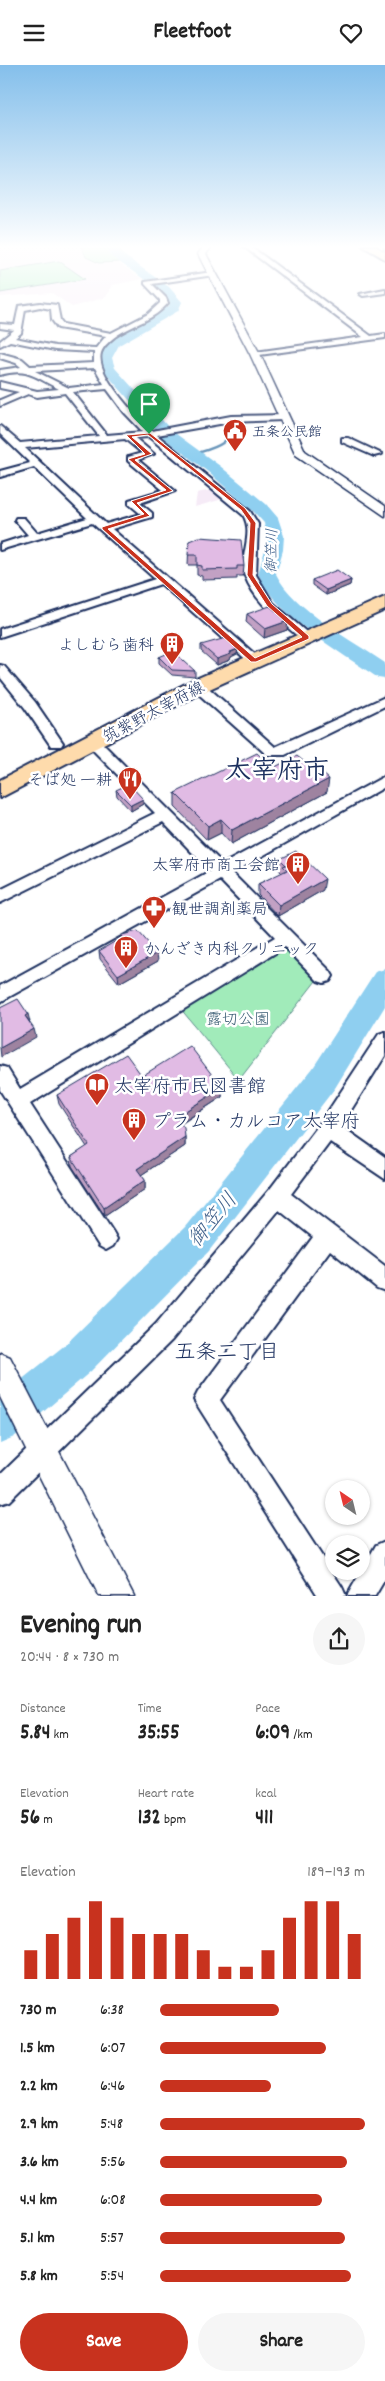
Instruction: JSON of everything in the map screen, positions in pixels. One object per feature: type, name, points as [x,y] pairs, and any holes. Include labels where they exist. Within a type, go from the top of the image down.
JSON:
[{"type":"main road","name":"筑紫野太宰府線","points":[[0,790],[198,686],[385,603]]},
{"type":"street","points":[[0,345],[17,333],[20,317]]},
{"type":"street","points":[[56,317],[58,324],[71,329],[110,335]]},
{"type":"street","points":[[143,317],[110,335],[98,350],[97,365],[108,385],[124,407],[150,434],[243,509],[253,523],[250,575],[269,605],[308,637]]},
{"type":"street","points":[[236,317],[255,354],[302,455],[385,511]]},
{"type":"street","points":[[342,317],[371,339]]},
{"type":"street","points":[[0,326],[18,329]]},
{"type":"street","points":[[63,335],[71,329]]},
{"type":"street","points":[[255,354],[385,336]]},
{"type":"street","points":[[10,339],[47,347],[98,350]]},
{"type":"street","points":[[47,347],[55,341]]},
{"type":"street","points":[[0,355],[19,361],[39,377],[67,390],[105,438]]},
{"type":"street","points":[[2,370],[97,365]]},
{"type":"street","points":[[0,385],[37,394],[108,385]]},
{"type":"street","points":[[0,403],[26,392]]},
{"type":"street","points":[[19,446],[150,434],[231,419],[284,417]]},
{"type":"street","points":[[0,429],[94,519],[254,660]]},
{"type":"street","points":[[104,528],[148,515],[133,502],[170,491],[131,459],[149,454],[127,436]]},
{"type":"street","points":[[345,439],[377,454]]},
{"type":"street","points":[[0,474],[35,464]]},
{"type":"street","points":[[0,547],[94,519]]},
{"type":"street","points":[[20,520],[34,536]]},
{"type":"street","points":[[0,633],[163,580]]},
{"type":"street","points":[[0,669],[30,705],[56,743]]},
{"type":"street","points":[[198,686],[272,752],[280,752],[385,701]]},
{"type":"street","points":[[93,742],[324,976]]},
{"type":"street","points":[[0,995],[385,781]]},
{"type":"street","points":[[0,897],[164,815]]},
{"type":"street","points":[[18,1101],[286,938]]},
{"type":"street","points":[[0,1492],[40,1449],[164,1333],[277,1196],[328,1129],[385,1040]]},
{"type":"street","points":[[0,1074],[106,1239]]},
{"type":"street","points":[[328,1129],[385,1169]]},
{"type":"street","points":[[277,1196],[385,1280]]},
{"type":"street","points":[[328,1235],[206,1400],[333,1596]]},
{"type":"street","points":[[0,1367],[40,1449],[117,1596]]},
{"type":"street","points":[[360,1596],[385,1554]]},
{"type":"shaded area","points":[[215,489],[226,498],[195,507],[197,493]]},
{"type":"green space","name":"露切公園","points":[[280,945],[290,947],[319,977],[239,1080],[180,1008]]},
{"type":"building","points":[[199,537],[241,540],[244,566],[237,566],[237,569],[202,570],[202,566],[197,565],[197,555],[188,555],[189,541]]},
{"type":"building","points":[[337,570],[351,580],[326,590],[312,580]]},
{"type":"building","points":[[270,606],[288,621],[265,629],[247,614]]},
{"type":"building","points":[[226,638],[238,649],[230,652],[231,654],[217,659],[201,645]]},
{"type":"building","points":[[173,651],[195,671],[172,670],[159,657]]},
{"type":"building","points":[[257,753],[273,768],[297,756],[312,768],[315,767],[329,779],[232,830],[221,819],[208,826],[175,793]]},
{"type":"building","points":[[129,784],[143,799],[131,805],[116,790]]},
{"type":"building","name":"太宰府市商工会館","points":[[296,851],[325,879],[279,905],[258,884],[287,870],[283,866],[286,865],[280,859]]},
{"type":"building","points":[[138,931],[157,953],[118,975],[99,951],[121,938],[122,935]]},
{"type":"building","points":[[18,999],[28,1014],[25,1016],[34,1029],[0,1048],[0,1008]]},
{"type":"building","name":"プラム・カルコア太宰府","points":[[190,1046],[222,1088],[176,1117],[184,1128],[185,1137],[137,1169],[145,1180],[104,1208],[71,1157],[89,1145],[57,1095],[126,1054],[142,1076]]},
{"type":"waterway","name":"御笠川","points":[[158,317],[114,343],[105,358],[109,369],[167,434],[214,469],[260,508],[272,522],[275,536],[274,550],[267,574],[273,587],[295,610],[385,673]]},
{"type":"waterway","points":[[194,454],[215,447],[226,440],[230,435],[233,421]]},
{"type":"waterway","name":"御笠川","points":[[0,1423],[78,1358],[197,1239],[324,1078],[385,981]]},
{"type":"place","name":"五条公民館","points":[[235,452]]},
{"type":"place","name":"よしむら歯科","points":[[172,665]]},
{"type":"place","name":"そば処 一耕","points":[[130,800]]},
{"type":"place","name":"太宰府市商工会館","points":[[298,885]]},
{"type":"place","name":"観世調剤薬局","points":[[154,929]]},
{"type":"place","name":"かんざき内科クリニック","points":[[126,969]]},
{"type":"place","name":"太宰府市民図書館","points":[[97,1106]]},
{"type":"place","name":"プラム・カルコア太宰府","points":[[134,1141]]},
{"type":"district","name":"太宰府市","points":[[277,769]]},
{"type":"district","name":"五条二丁目","points":[[227,1351]]},
{"type":"route","points":[[149,434],[243,509],[253,523],[250,575],[269,605],[306,637],[254,660],[104,528],[148,515],[133,502],[170,491],[131,459],[149,454],[127,436],[149,434]]}]
